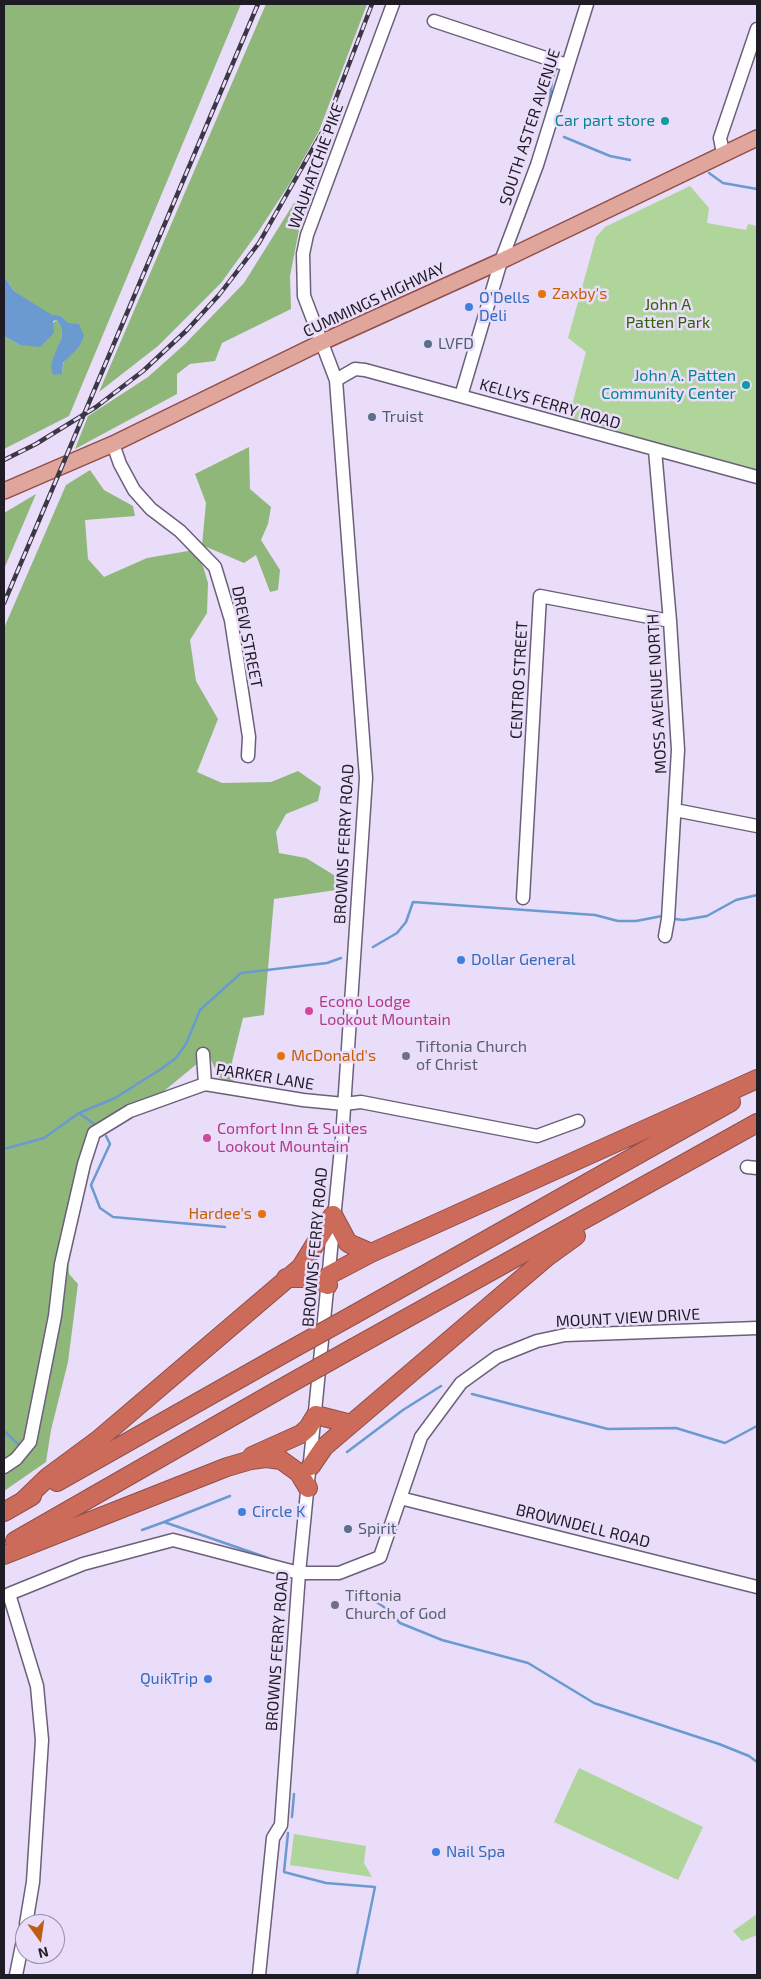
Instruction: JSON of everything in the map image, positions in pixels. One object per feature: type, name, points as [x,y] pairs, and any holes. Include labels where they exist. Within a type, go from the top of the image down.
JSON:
[{"type":"highway","points":[[286,1278],[328,1280],[371,1253],[757,1079]]},
{"type":"highway","points":[[4,1512],[757,1087]]},
{"type":"highway","points":[[4,1547],[275,1392],[757,1123]]},
{"type":"highway","points":[[311,1466],[324,1447],[547,1256],[603,1217],[619,1201]]},
{"type":"highway","points":[[333,1215],[348,1243],[371,1253]]},
{"type":"highway","points":[[23,1501],[48,1477],[98,1440],[301,1267],[333,1215]]},
{"type":"highway","points":[[4,1555],[227,1468],[300,1434],[308,1428],[316,1416],[351,1424]]},
{"type":"highway","points":[[227,1468],[266,1458],[281,1460],[299,1474],[308,1488]]},
{"type":"main road","name":"CUMMINGS HIGHWAY","points":[[4,491],[113,444],[320,343],[501,261],[757,138]]},
{"type":"street","name":"WAUHATCHIE PIKE","points":[[320,343],[304,296],[303,254],[307,235],[393,4]]},
{"type":"street","name":"SOUTH ASTER AVENUE","points":[[461,396],[501,261],[540,157],[567,65],[588,4]]},
{"type":"street","points":[[434,21],[567,65]]},
{"type":"street","points":[[723,153],[720,138],[757,29]]},
{"type":"street","name":"BROWNS FERRY ROAD","points":[[259,1975],[272,1838],[281,1825],[298,1572],[316,1416],[344,1104],[366,778],[336,380],[320,343]]},
{"type":"street","name":"KELLYS FERRY ROAD","points":[[336,380],[354,369],[365,370],[757,477]]},
{"type":"street","name":"DREW STREET","points":[[113,444],[120,464],[134,490],[151,510],[180,531],[215,567],[230,620],[249,737],[248,756]]},
{"type":"street","name":"MOSS AVENUE NORTH","points":[[655,450],[670,621],[678,750],[668,919],[665,936]]},
{"type":"street","name":"CENTRO STREET","points":[[523,898],[540,596],[670,621]]},
{"type":"street","points":[[675,810],[757,826]]},
{"type":"street","points":[[203,1054],[205,1084]]},
{"type":"street","name":"PARKER LANE","points":[[4,1467],[16,1459],[30,1442],[55,1316],[61,1264],[94,1133],[130,1111],[205,1084],[344,1104],[361,1102],[537,1136],[578,1121]]},
{"type":"street","name":"MOUNT VIEW DRIVE","points":[[28,1914],[33,1882],[42,1740],[37,1686],[9,1594],[83,1564],[173,1540],[298,1572],[339,1573],[380,1557],[421,1437],[461,1383],[497,1357],[537,1341],[565,1335],[757,1328]]},
{"type":"street","name":"BROWNDELL ROAD","points":[[400,1498],[757,1587]]},
{"type":"green space","points":[[4,4],[241,4],[69,416],[4,449],[4,336],[20,345],[57,320],[61,327],[62,337],[59,345],[62,374],[63,364],[67,357],[79,347],[67,323],[61,316],[52,316],[14,291],[4,276]]},
{"type":"green space","points":[[266,4],[367,4],[319,131],[290,183],[258,232],[221,283],[158,346],[99,392]]},
{"type":"green space","points":[[335,131],[300,225],[290,276],[291,309],[222,343],[215,361],[190,364],[177,374],[177,394],[75,449],[88,416],[148,377],[185,344],[244,283],[319,163]]},
{"type":"green space","name":"John A Patten Park","points":[[690,186],[709,208],[707,223],[746,230],[748,224],[757,226],[757,470],[568,420],[586,352],[568,338],[596,237],[605,227]]},
{"type":"green space","points":[[249,447],[250,489],[271,507],[268,524],[261,540],[280,570],[278,590],[270,592],[256,555],[244,563],[202,545],[206,503],[195,474]]},
{"type":"green space","points":[[90,470],[104,490],[133,506],[135,516],[85,520],[88,559],[104,577],[147,558],[194,550],[203,566],[208,583],[207,613],[190,640],[196,681],[218,719],[197,772],[222,783],[271,782],[298,771],[321,787],[318,801],[286,814],[276,832],[279,853],[306,858],[342,880],[343,889],[274,899],[264,1015],[243,1018],[232,1062],[234,1080],[229,1084],[219,1077],[209,1056],[158,1096],[90,1131],[79,1158],[67,1227],[69,1274],[78,1284],[68,1362],[51,1430],[46,1462],[4,1491],[4,628],[66,485]]},
{"type":"green space","points":[[36,494],[4,569],[4,513]]},
{"type":"green space","points":[[579,1768],[703,1827],[678,1880],[554,1822]]},
{"type":"green space","points":[[294,1834],[366,1846],[364,1863],[372,1877],[290,1865]]},
{"type":"green space","points":[[757,1914],[757,1935],[742,1941],[733,1931]]},
{"type":"water","points":[[4,276],[14,291],[52,315],[61,316],[68,323],[79,324],[84,336],[79,347],[63,363],[62,374],[53,375],[51,367],[62,337],[61,327],[57,320],[53,321],[54,333],[40,347],[20,345],[4,336]]},
{"type":"waterway","points":[[549,108],[552,80],[557,66]]},
{"type":"waterway","points":[[564,137],[610,156],[630,160]]},
{"type":"waterway","points":[[709,173],[723,183],[757,189]]},
{"type":"waterway","points":[[675,919],[683,920],[707,916],[736,900],[757,895]]},
{"type":"waterway","points":[[373,947],[397,933],[406,922],[413,902],[595,915],[618,921],[636,921],[662,916]]},
{"type":"waterway","points":[[4,1149],[44,1138],[79,1113],[115,1098],[176,1058],[186,1044],[200,1010],[241,973],[327,963],[341,958]]},
{"type":"waterway","points":[[79,1113],[94,1124]]},
{"type":"waterway","points":[[106,1136],[110,1144],[91,1185],[100,1208],[113,1217],[225,1227]]},
{"type":"waterway","points":[[347,1452],[403,1410],[441,1386]]},
{"type":"waterway","points":[[472,1394],[608,1429],[676,1428],[725,1443],[757,1426]]},
{"type":"waterway","points":[[4,1431],[18,1444]]},
{"type":"waterway","points":[[164,1522],[230,1496]]},
{"type":"waterway","points":[[142,1530],[164,1522],[268,1558]]},
{"type":"waterway","points":[[364,1594],[384,1607],[400,1623],[442,1640],[528,1663],[594,1703],[719,1744],[749,1756],[757,1762]]},
{"type":"waterway","points":[[292,1817],[294,1794]]},
{"type":"waterway","points":[[288,1833],[284,1872],[326,1883],[375,1887],[357,1975]]},
{"type":"railway","points":[[4,603],[258,4]]},
{"type":"railway","points":[[4,460],[36,444],[96,407],[143,371],[187,330],[219,295],[259,243],[325,127],[372,4]]},
{"type":"place","name":"Car part store","points":[[665,121]]},
{"type":"place","name":"Zaxby's","points":[[542,294]]},
{"type":"place","name":"O'Dells Deli","points":[[469,307]]},
{"type":"place","name":"LVFD","points":[[428,344]]},
{"type":"place","name":"John A. Patten Community Center","points":[[746,385]]},
{"type":"place","name":"Truist","points":[[372,417]]},
{"type":"place","name":"Dollar General","points":[[461,960]]},
{"type":"place","name":"Econo Lodge Lookout Mountain","points":[[309,1011]]},
{"type":"place","name":"McDonald's","points":[[281,1056]]},
{"type":"place","name":"Tiftonia Church of Christ","points":[[406,1056]]},
{"type":"place","name":"Comfort Inn & Suites Lookout Mountain","points":[[207,1138]]},
{"type":"place","name":"Hardee's","points":[[262,1214]]},
{"type":"place","name":"Circle K","points":[[242,1512]]},
{"type":"place","name":"Spirit","points":[[348,1529]]},
{"type":"place","name":"Tiftonia Church of God","points":[[335,1605]]},
{"type":"place","name":"QuikTrip","points":[[208,1679]]},
{"type":"place","name":"Nail Spa","points":[[436,1852]]}]
